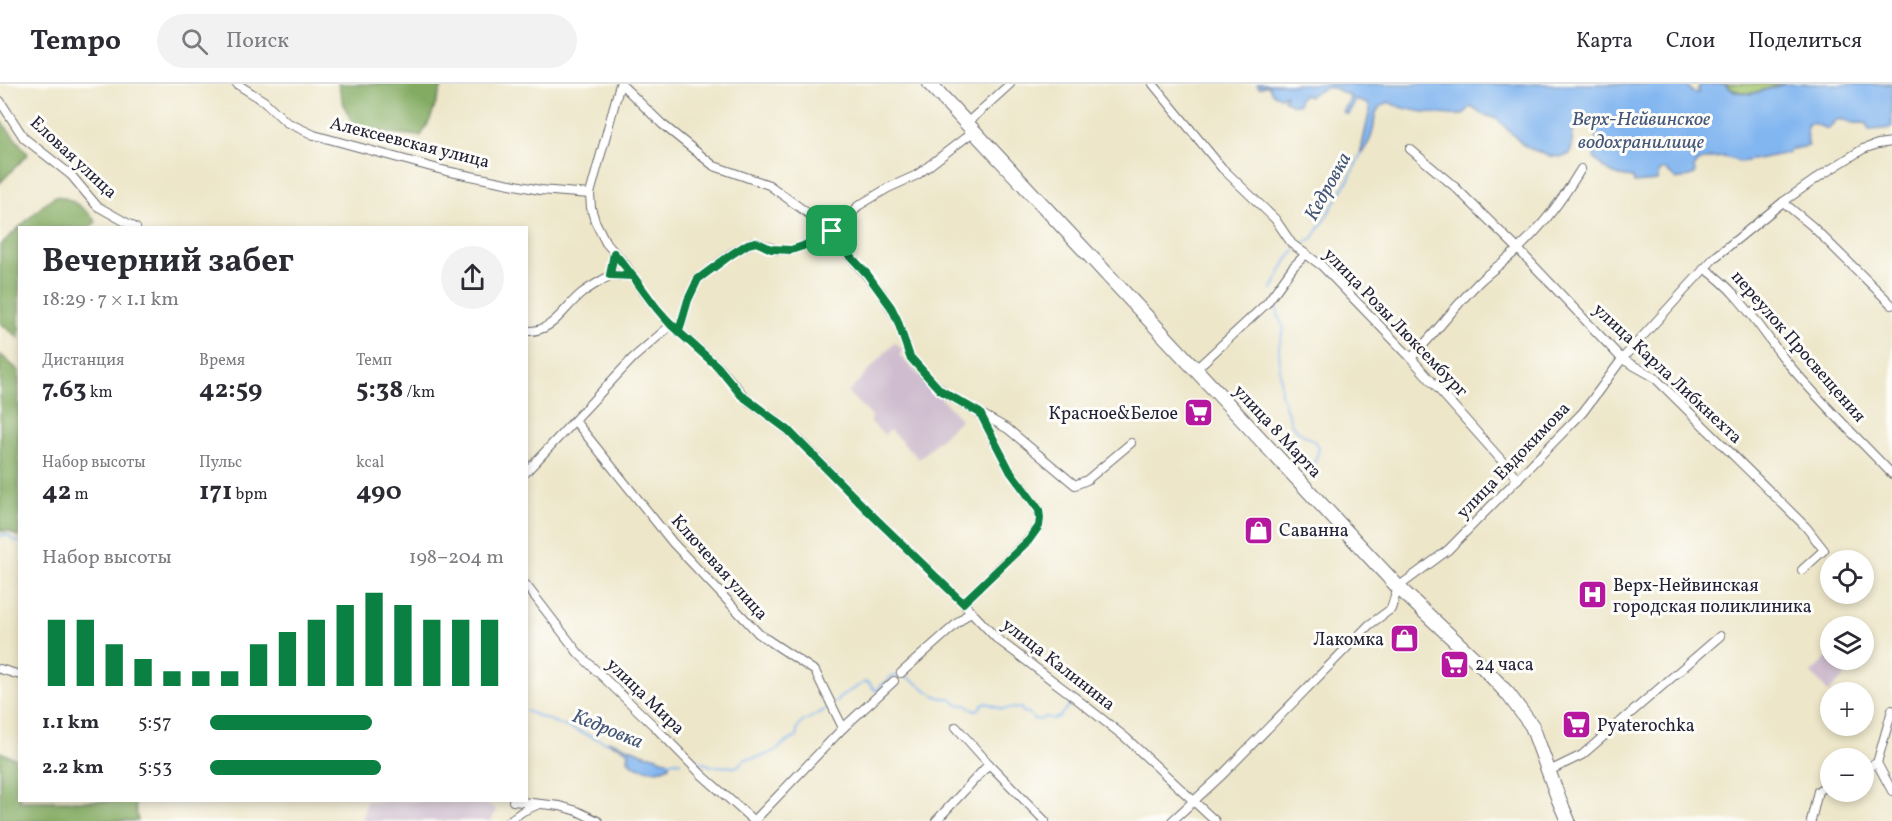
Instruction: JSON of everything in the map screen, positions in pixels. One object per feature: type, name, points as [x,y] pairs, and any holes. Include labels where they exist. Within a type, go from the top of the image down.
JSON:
[{"type":"main road","name":"улица 8 Марта","points":[[930,84],[1398,587],[1482,666],[1508,694],[1532,726],[1568,821]]},
{"type":"street","name":"Алексеевская улица","points":[[237,84],[264,101],[286,122],[314,135],[446,171],[540,190],[590,194]]},
{"type":"street","points":[[590,194],[621,84],[662,124],[714,166],[770,184],[832,231],[839,244],[867,274],[891,307],[910,357],[940,390],[1008,429],[1075,485],[1087,480],[1131,443]]},
{"type":"street","points":[[679,331],[688,300],[698,279],[748,244],[756,242],[771,249],[791,250],[844,225],[858,206],[916,175],[970,127],[1010,84]]},
{"type":"street","name":"улица Розы Люксембург","points":[[1153,84],[1222,168],[1275,219],[1300,251],[1322,266],[1411,358],[1518,479]]},
{"type":"street","name":"Еловая улица","points":[[0,100],[24,138],[71,175],[96,206],[132,226]]},
{"type":"street","name":"улица Евдокимова","points":[[1172,821],[1195,801],[1369,626],[1391,609],[1398,587],[1448,550],[1583,412],[1623,358],[1704,268],[1727,246],[1783,202],[1853,155],[1871,146],[1892,142]]},
{"type":"street","name":"улица Карла Либкнехта","points":[[1410,149],[1455,187],[1623,358],[1654,377],[1806,527],[1824,550],[1802,570]]},
{"type":"street","points":[[1411,358],[1477,284],[1518,249],[1568,191],[1581,169]]},
{"type":"street","name":"улица Калинина","points":[[590,194],[595,221],[606,243],[671,325],[718,367],[749,402],[799,440],[996,638],[1126,738],[1215,821]]},
{"type":"street","points":[[1783,202],[1812,226],[1892,305]]},
{"type":"street","points":[[1196,369],[1251,316],[1268,303],[1293,267],[1300,251]]},
{"type":"street","points":[[610,275],[614,253]]},
{"type":"street","name":"переулок Просвещения","points":[[1704,268],[1733,294],[1795,372],[1892,474]]},
{"type":"street","points":[[528,331],[535,332],[555,321],[584,291],[610,275],[633,276]]},
{"type":"street","points":[[528,470],[633,358],[671,325]]},
{"type":"street","points":[[963,603],[1029,540],[1039,526],[1040,518],[1039,510],[1010,471],[980,413]]},
{"type":"street","name":"Ключевая улица","points":[[575,421],[673,543],[759,634],[815,671],[843,728]]},
{"type":"street","name":"улица Мира","points":[[528,588],[579,654],[702,775],[754,821]]},
{"type":"street","points":[[901,673],[971,611]]},
{"type":"street","points":[[1549,771],[1582,755],[1720,636]]},
{"type":"street","points":[[0,669],[18,674]]},
{"type":"street","points":[[754,821],[843,728],[894,681]]},
{"type":"street","points":[[1892,710],[1877,764],[1892,791]]},
{"type":"street","points":[[956,727],[1045,821]]},
{"type":"street","points":[[936,821],[989,764]]},
{"type":"street","points":[[1811,821],[1820,790]]},
{"type":"street","points":[[522,802],[560,806],[598,821]]},
{"type":"street","points":[[509,821],[539,804]]},
{"type":"shaded area","points":[[895,342],[903,351],[899,355],[961,419],[919,459],[890,430],[884,435],[870,421],[873,417],[848,393]]},
{"type":"shaded area","points":[[1820,664],[1820,670],[1843,670],[1847,674],[1839,682],[1820,683],[1811,673]]},
{"type":"shaded area","points":[[366,802],[482,802],[494,807],[496,811],[491,821],[362,821]]},
{"type":"green space","points":[[338,84],[443,84],[430,120],[421,136],[356,130],[345,108]]},
{"type":"green space","points":[[1724,84],[1785,84],[1748,93]]},
{"type":"green space","points":[[0,120],[28,154],[0,183]]},
{"type":"green space","points":[[56,196],[68,199],[79,205],[96,222],[91,226],[21,226]]},
{"type":"green space","points":[[18,228],[18,337],[0,323],[0,245]]},
{"type":"green space","points":[[0,354],[18,370],[18,536],[8,531],[0,531]]},
{"type":"green space","points":[[0,752],[18,760],[18,802],[134,802],[138,821],[0,821]]},
{"type":"water","name":"Верх-Нейвинское водохранилище","points":[[1257,84],[1687,84],[1692,92],[1698,93],[1698,87],[1704,84],[1724,84],[1736,92],[1751,94],[1785,84],[1892,84],[1892,128],[1870,130],[1867,124],[1841,119],[1836,120],[1828,129],[1811,123],[1807,125],[1808,146],[1789,150],[1789,153],[1741,162],[1724,157],[1711,158],[1697,162],[1694,167],[1695,174],[1677,180],[1664,169],[1659,171],[1657,181],[1634,183],[1633,178],[1612,173],[1594,158],[1596,142],[1594,126],[1586,119],[1577,123],[1574,128],[1570,154],[1563,157],[1550,156],[1522,144],[1497,119],[1471,107],[1460,115],[1444,115],[1412,110],[1389,102],[1379,108],[1375,115],[1371,137],[1360,155],[1370,109],[1368,104],[1356,100],[1348,114],[1343,112],[1351,97],[1333,88],[1325,88],[1308,97],[1305,95],[1299,99],[1299,104],[1291,104],[1284,99],[1286,94],[1280,97],[1272,93],[1268,85],[1259,88]]},
{"type":"water","points":[[610,741],[656,756],[669,763],[669,766],[653,770],[636,766],[628,760],[629,752],[606,742]]},
{"type":"waterway","name":"Кедровка","points":[[1299,246],[1313,238],[1349,179],[1361,153]]},
{"type":"waterway","name":"Кедровка","points":[[1272,289],[1287,260],[1295,251]]},
{"type":"waterway","name":"Кедровка","points":[[1276,297],[1278,315],[1284,329],[1279,347],[1281,394],[1292,425],[1314,441],[1319,449],[1315,461],[1306,469]]},
{"type":"waterway","name":"Кедровка","points":[[0,536],[6,534],[18,542]]},
{"type":"waterway","name":"Кедровка","points":[[835,703],[865,682],[878,691],[880,686],[891,677],[902,676],[916,682],[936,696],[950,698],[958,705],[967,705],[974,711],[979,709],[983,703],[987,703],[1002,709],[1021,708],[1033,719],[1040,720],[1045,717],[1054,719],[1059,717],[1070,704]]},
{"type":"waterway","name":"Кедровка","points":[[697,761],[712,766],[736,767],[746,759],[761,757],[797,737],[797,729],[801,723],[826,709]]},
{"type":"waterway","name":"Кедровка","points":[[528,712],[608,743]]},
{"type":"waterway","name":"Кедровка","points":[[666,763],[681,762]]},
{"type":"place","name":"Красное&Белое","points":[[1199,413]]},
{"type":"place","name":"Саванна","points":[[1258,530]]},
{"type":"place","name":"Верх-Нейвинская городская поликлиника","points":[[1592,595]]},
{"type":"place","name":"Лакомка","points":[[1405,639]]},
{"type":"place","name":"24 часа","points":[[1454,664]]},
{"type":"place","name":"Pyaterochka","points":[[1576,725]]},
{"type":"route","points":[[832,231],[791,250],[771,249],[753,242],[732,254],[702,274],[694,284],[679,331],[658,310],[625,264],[614,253],[610,275],[633,276],[644,293],[658,310],[671,325],[718,367],[741,395],[788,430],[963,603],[1029,540],[1039,526],[1039,510],[1010,471],[980,413],[940,390],[910,357],[891,307],[867,274],[839,244],[832,231]]}]
